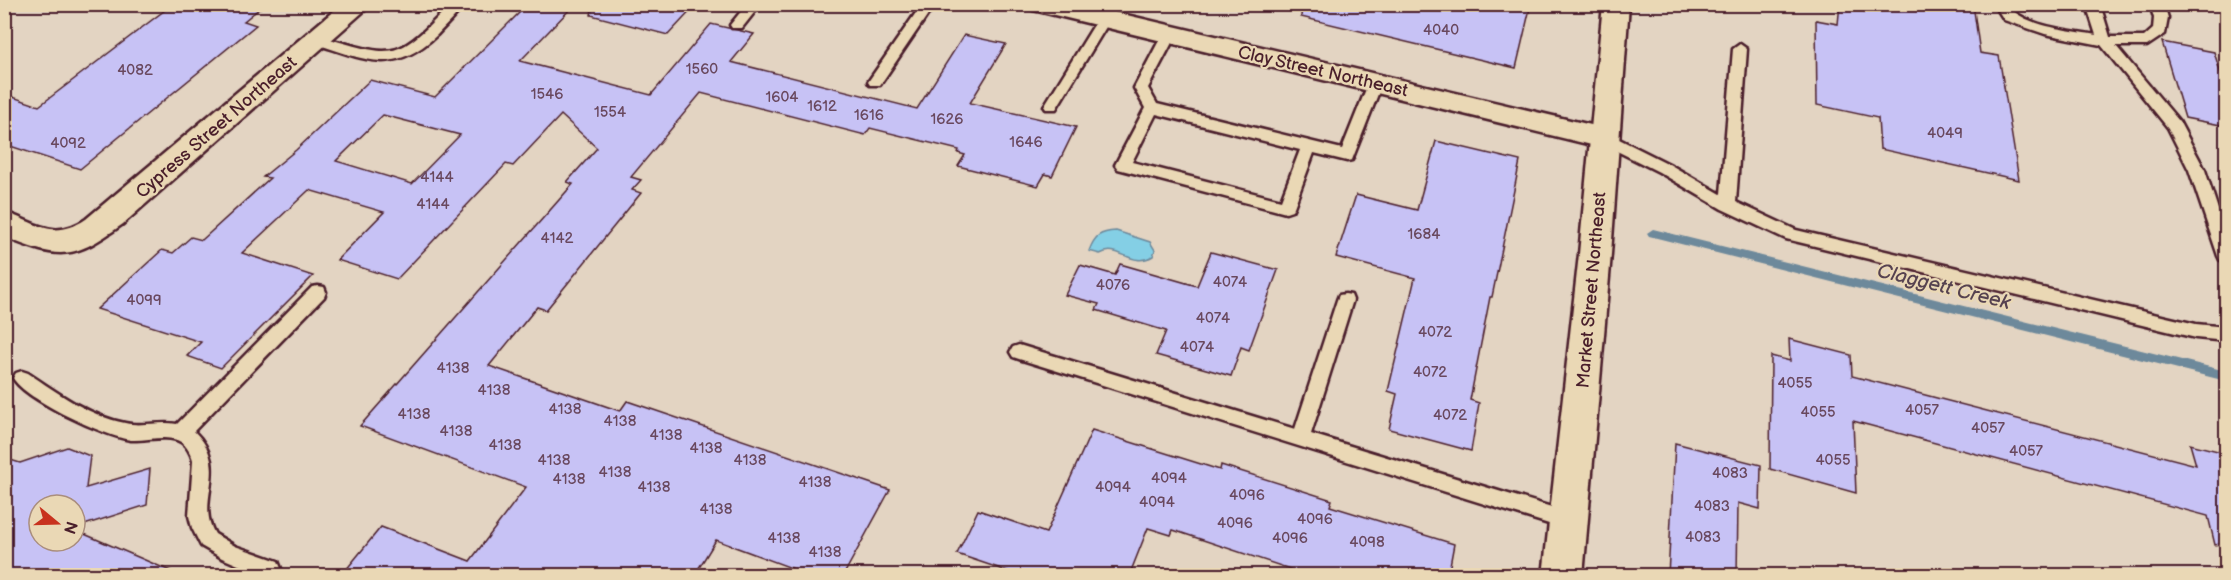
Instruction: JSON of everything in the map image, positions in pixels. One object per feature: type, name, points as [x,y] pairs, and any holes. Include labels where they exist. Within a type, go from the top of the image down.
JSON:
[{"type":"street","name":"Cypress Street Northeast","points":[[4,224],[45,239],[67,242],[112,216],[359,4]]},
{"type":"street","name":"Clay Street Northeast","points":[[1042,4],[1109,12],[1169,35],[1604,138]]},
{"type":"street","name":"Market Street Northeast","points":[[1563,576],[1595,254],[1616,4]]},
{"type":"lane","points":[[318,40],[375,56],[395,56],[412,48],[459,4]]},
{"type":"lane","points":[[737,25],[755,4]]},
{"type":"lane","points":[[875,82],[929,4]]},
{"type":"lane","points":[[2000,4],[2009,17],[2045,30],[2105,41],[2147,42],[2160,32],[2161,18],[2157,4]]},
{"type":"lane","points":[[2093,4],[2105,41],[2174,124],[2197,170],[2226,256]]},
{"type":"lane","points":[[1051,105],[1109,12]]},
{"type":"lane","points":[[1169,35],[1141,88],[1152,108],[1347,156],[1375,84]]},
{"type":"lane","points":[[1728,205],[1740,49]]},
{"type":"lane","points":[[1152,108],[1123,165],[1286,207],[1309,146]]},
{"type":"lane","points":[[1604,138],[1664,168],[1728,205],[1792,235],[2196,331],[2226,334]]},
{"type":"lane","points":[[178,434],[318,292]]},
{"type":"lane","points":[[1301,438],[1346,300]]},
{"type":"lane","points":[[1019,352],[1568,521]]},
{"type":"lane","points":[[22,378],[51,398],[93,420],[126,432],[165,431],[185,435],[198,447],[203,460],[198,519],[208,540],[240,557],[271,567],[274,576]]},
{"type":"water","points":[[1116,231],[1150,242],[1155,250],[1153,256],[1138,260],[1119,253],[1107,251],[1100,254],[1089,251],[1099,235]]},
{"type":"building","points":[[173,4],[265,4],[244,21],[256,25],[80,169],[4,144],[4,94],[39,106]]},
{"type":"building","points":[[528,4],[575,4],[520,61],[651,95],[711,24],[754,34],[731,62],[917,109],[964,35],[1006,44],[970,103],[1076,127],[1052,176],[1045,174],[1038,186],[958,166],[965,155],[958,153],[959,150],[870,128],[865,135],[701,93],[631,177],[641,180],[632,190],[641,193],[546,310],[537,307],[489,366],[620,411],[627,401],[890,490],[843,576],[813,576],[716,540],[694,576],[341,576],[381,527],[470,561],[526,487],[360,426],[573,184],[567,182],[597,148],[561,115],[513,166],[506,164],[397,279],[337,260],[384,212],[309,190],[242,253],[313,276],[221,368],[187,356],[201,342],[97,309],[162,250],[173,253],[191,237],[202,240],[270,178],[263,177],[296,150],[370,80],[435,97]],"holes":[[[383,115],[460,135],[412,184],[336,161]]]},
{"type":"building","points":[[593,4],[697,4],[668,35],[591,15]]},
{"type":"building","points":[[1302,4],[1531,4],[1516,68],[1301,17]]},
{"type":"building","points":[[1840,4],[1848,4],[1865,12],[1874,8],[1875,4],[1973,4],[1980,53],[1999,56],[2019,180],[1880,149],[1878,118],[1817,105],[1816,20],[1838,24]]},
{"type":"building","points":[[2162,42],[2214,52],[2226,90],[2226,126],[2185,118]]},
{"type":"building","points":[[1436,141],[1520,161],[1470,400],[1479,403],[1471,451],[1389,429],[1397,394],[1388,391],[1415,278],[1336,257],[1356,195],[1417,210]]},
{"type":"building","points":[[1211,252],[1278,270],[1249,350],[1241,347],[1231,376],[1156,355],[1166,331],[1096,310],[1099,304],[1065,295],[1080,265],[1115,275],[1120,264],[1197,286]]},
{"type":"building","points":[[1789,339],[1851,355],[1852,376],[2196,465],[2190,444],[2226,453],[2226,543],[2215,545],[2208,516],[1853,421],[1856,493],[1770,469],[1771,356],[1790,361]]},
{"type":"building","points":[[1092,430],[1220,470],[1221,465],[1332,500],[1330,506],[1454,544],[1448,576],[1311,576],[1173,530],[1171,535],[1148,528],[1129,576],[1022,576],[957,554],[978,510],[1046,533]]},
{"type":"building","points":[[1675,443],[1761,465],[1760,509],[1738,503],[1737,576],[1668,576]]},
{"type":"building","points":[[67,447],[90,456],[86,488],[150,469],[147,505],[87,524],[87,493],[27,493],[27,553],[87,553],[87,535],[182,576],[4,576],[4,458],[20,463]]},
{"type":"waterway","name":"Claggett Creek","points":[[1653,233],[2226,376]]}]
